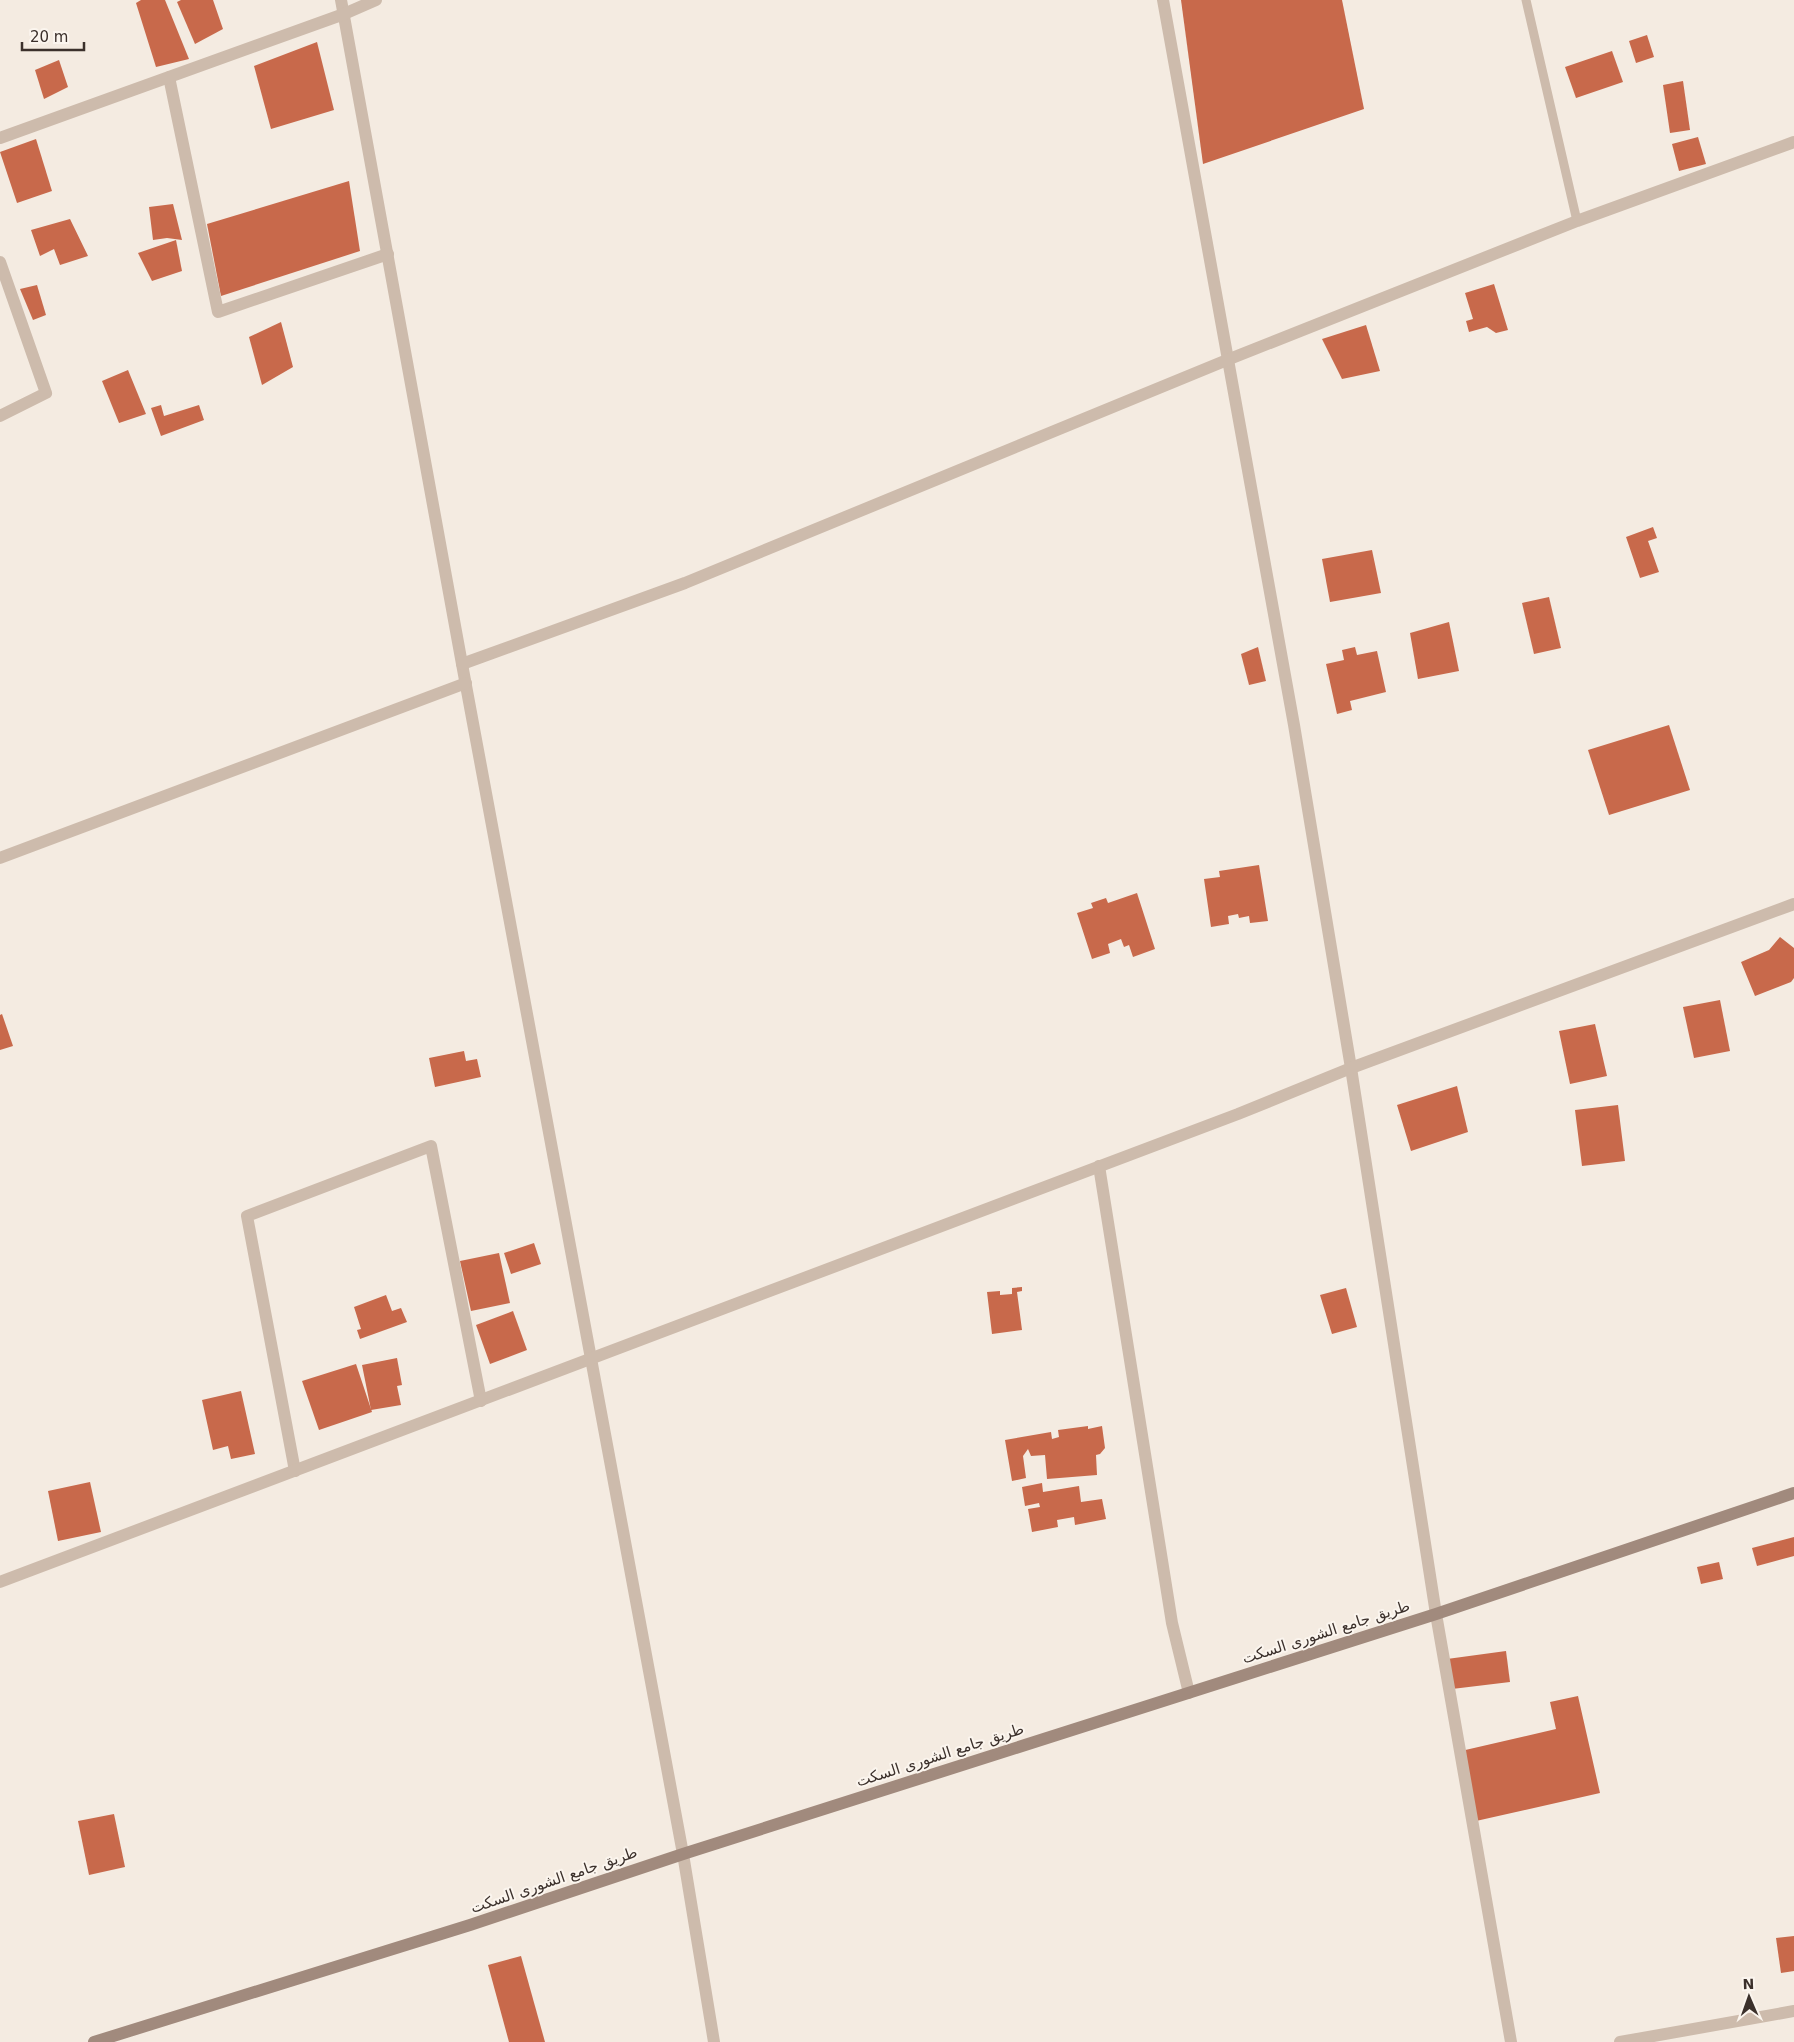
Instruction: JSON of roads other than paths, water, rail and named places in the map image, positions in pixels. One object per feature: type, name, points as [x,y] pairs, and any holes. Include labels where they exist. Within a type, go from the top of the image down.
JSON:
[{"type":"main road","name":"طريق جامع الشورى السكت","points":[[94,2042],[470,1925],[683,1854],[1436,1614],[1794,1493]]},
{"type":"street","points":[[341,0],[683,1854],[714,2042]]},
{"type":"street","points":[[0,138],[344,14],[376,0]]},
{"type":"street","points":[[1163,0],[1294,725],[1351,1068],[1436,1614],[1511,2042]]},
{"type":"street","points":[[169,77],[218,312],[388,254]]},
{"type":"street","points":[[462,664],[685,583],[1227,360],[1577,221],[1794,142]]},
{"type":"street","points":[[0,262],[46,393],[0,416]]},
{"type":"street","points":[[0,858],[466,683]]},
{"type":"street","points":[[0,1582],[1099,1166],[1351,1068],[1794,904]]},
{"type":"street","points":[[296,1471],[247,1216],[431,1146],[481,1401]]},
{"type":"street","points":[[1099,1166],[1172,1623],[1189,1693]]},
{"type":"street","points":[[1620,2042],[1794,2011]]},
{"type":"lane","points":[[1526,0],[1577,221]]}]
